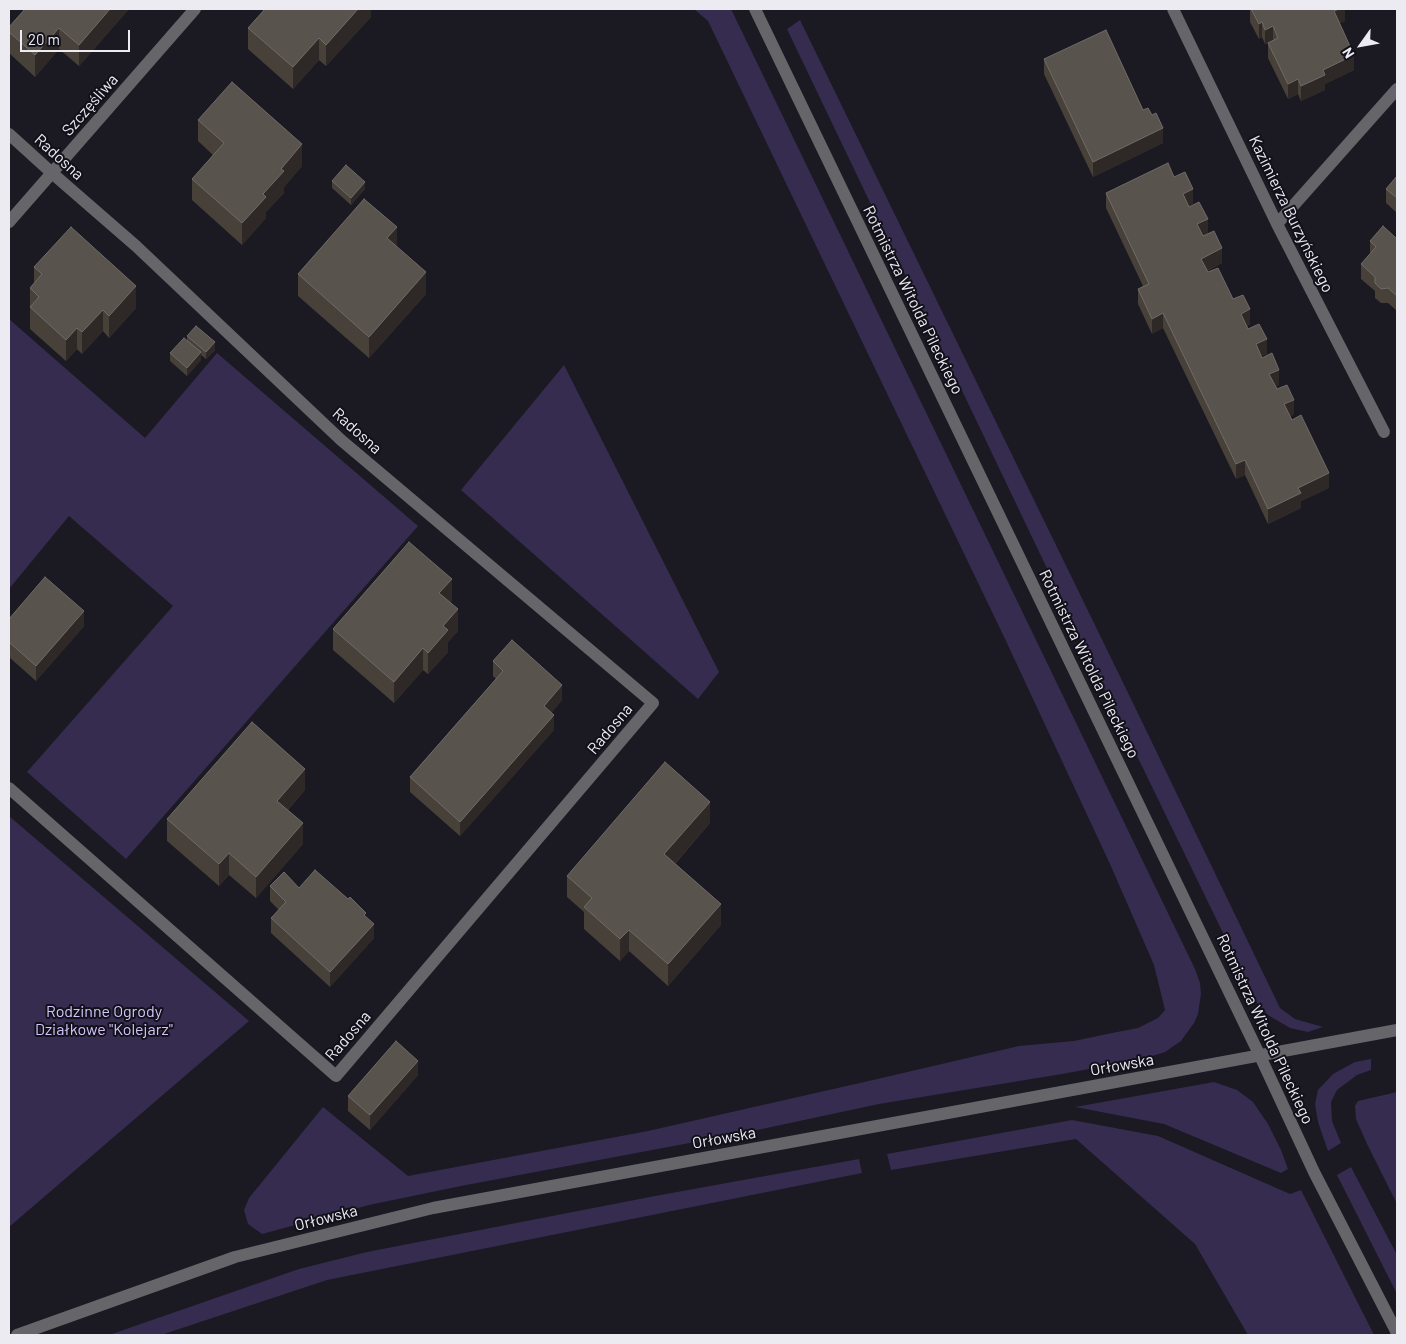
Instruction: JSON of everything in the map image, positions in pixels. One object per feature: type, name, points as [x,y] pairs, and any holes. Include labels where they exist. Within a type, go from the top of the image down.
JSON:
[{"type":"street","name":"Szczęśliwa","points":[[9,222],[195,9]]},
{"type":"street","name":"Rotmistrza Witolda Pileckiego","points":[[755,9],[1260,1056],[1314,1172],[1397,1332]]},
{"type":"street","name":"Kazimierza Burzyńskiego","points":[[1173,9],[1277,224],[1384,432]]},
{"type":"street","points":[[1277,224],[1397,89]]},
{"type":"street","name":"Radosna","points":[[9,134],[136,246],[341,440],[653,703],[336,1076],[9,788]]},
{"type":"street","name":"Orłowska","points":[[17,1335],[235,1257],[433,1208],[1397,1030]]},
{"type":"green space","points":[[694,9],[731,9],[1195,969],[1200,983],[1201,994],[1198,1014],[1181,1041],[1165,1052],[1143,1059],[879,1104],[748,1132],[461,1186],[369,1205],[262,1234],[248,1224],[244,1210],[249,1198],[323,1107],[408,1176],[648,1131],[1019,1046],[1074,1041],[1138,1028],[1158,1018],[1165,1010],[1154,965],[1110,864],[1006,641],[708,21]]},
{"type":"green space","points":[[800,20],[1280,1008],[1295,1019],[1323,1027],[1308,1032],[1290,1028],[1268,1015],[1257,1003],[787,29]]},
{"type":"green space","points":[[9,319],[145,438],[217,353],[418,526],[126,859],[27,772],[173,606],[69,516],[9,589]]},
{"type":"green space","points":[[564,365],[719,672],[698,699],[461,490]]},
{"type":"green space","name":"Rodzinne Ogrody Działkowe \"Kolejarz\"","points":[[9,816],[249,1021],[9,1227]]},
{"type":"green space","points":[[1371,1059],[1371,1070],[1357,1075],[1337,1090],[1331,1102],[1332,1121],[1341,1143],[1328,1151],[1318,1122],[1315,1104],[1318,1090],[1333,1074],[1355,1062]]},
{"type":"green space","points":[[1214,1082],[1237,1090],[1253,1102],[1268,1124],[1288,1169],[1281,1173],[1164,1124],[1075,1107]]},
{"type":"green space","points":[[1397,1092],[1397,1204],[1356,1119],[1355,1106],[1358,1101]]},
{"type":"green space","points":[[1072,1120],[1158,1136],[1290,1194],[1301,1190],[1374,1335],[1248,1335],[1195,1244],[1076,1139],[891,1170],[887,1154]]},
{"type":"green space","points":[[859,1159],[862,1173],[327,1280],[161,1335],[109,1335],[299,1269],[367,1252],[655,1196]]},
{"type":"green space","points":[[1351,1167],[1397,1255],[1397,1294],[1337,1175]]},
{"type":"building","points":[[25,9],[110,9],[79,45],[59,28],[35,55],[9,32],[9,27]]},
{"type":"building","points":[[265,9],[358,9],[326,45],[319,38],[293,67],[248,28]]},
{"type":"building","points":[[1251,9],[1339,9],[1334,11],[1354,55],[1323,70],[1325,75],[1301,86],[1298,79],[1288,84],[1268,43],[1278,38],[1273,26],[1265,30],[1262,22],[1259,24]]},
{"type":"building","points":[[1106,30],[1143,110],[1148,108],[1152,115],[1156,113],[1163,128],[1093,162],[1044,59]]},
{"type":"building","points":[[232,82],[302,144],[281,169],[284,171],[263,194],[266,197],[242,223],[192,179],[224,143],[198,120]]},
{"type":"building","points":[[1168,163],[1174,177],[1185,172],[1193,189],[1183,194],[1189,207],[1199,202],[1208,219],[1197,224],[1203,236],[1214,231],[1222,248],[1201,259],[1208,272],[1218,268],[1233,299],[1243,295],[1250,309],[1241,314],[1248,329],[1259,324],[1267,339],[1256,344],[1262,358],[1272,353],[1279,370],[1269,374],[1277,389],[1287,385],[1294,400],[1284,404],[1292,420],[1301,415],[1329,473],[1298,488],[1301,493],[1268,509],[1245,460],[1236,464],[1163,313],[1152,319],[1138,289],[1149,284],[1106,193]]},
{"type":"building","points":[[346,165],[365,182],[351,198],[332,181]]},
{"type":"building","points":[[1397,176],[1397,198],[1386,189]]},
{"type":"building","points":[[364,199],[397,227],[387,238],[426,272],[369,337],[298,274]]},
{"type":"building","points":[[1383,226],[1397,239],[1397,296],[1388,288],[1381,289],[1375,283],[1375,277],[1361,264],[1376,247],[1370,241]]},
{"type":"building","points":[[71,227],[136,286],[109,316],[103,310],[82,332],[77,328],[66,340],[30,307],[39,297],[30,288],[42,274],[34,267]]},
{"type":"building","points":[[196,326],[215,342],[206,352],[187,336]]},
{"type":"building","points":[[184,338],[201,352],[187,368],[170,353]]},
{"type":"building","points":[[409,542],[452,579],[439,593],[458,609],[443,626],[448,630],[428,653],[423,648],[394,682],[333,629]]},
{"type":"building","points":[[45,577],[84,611],[36,666],[9,642],[9,619]]},
{"type":"building","points":[[512,640],[562,685],[544,706],[554,715],[460,822],[410,777],[503,671],[493,661]]},
{"type":"building","points":[[252,722],[305,769],[277,801],[303,823],[256,877],[229,853],[219,864],[167,819]]},
{"type":"building","points":[[665,762],[710,802],[664,854],[721,904],[668,964],[629,930],[620,939],[584,907],[592,898],[567,876]]},
{"type":"building","points":[[315,870],[348,899],[350,897],[374,924],[330,972],[271,918],[286,902],[270,886],[284,872],[299,888]]},
{"type":"building","points":[[396,1041],[418,1061],[370,1115],[348,1096]]}]
